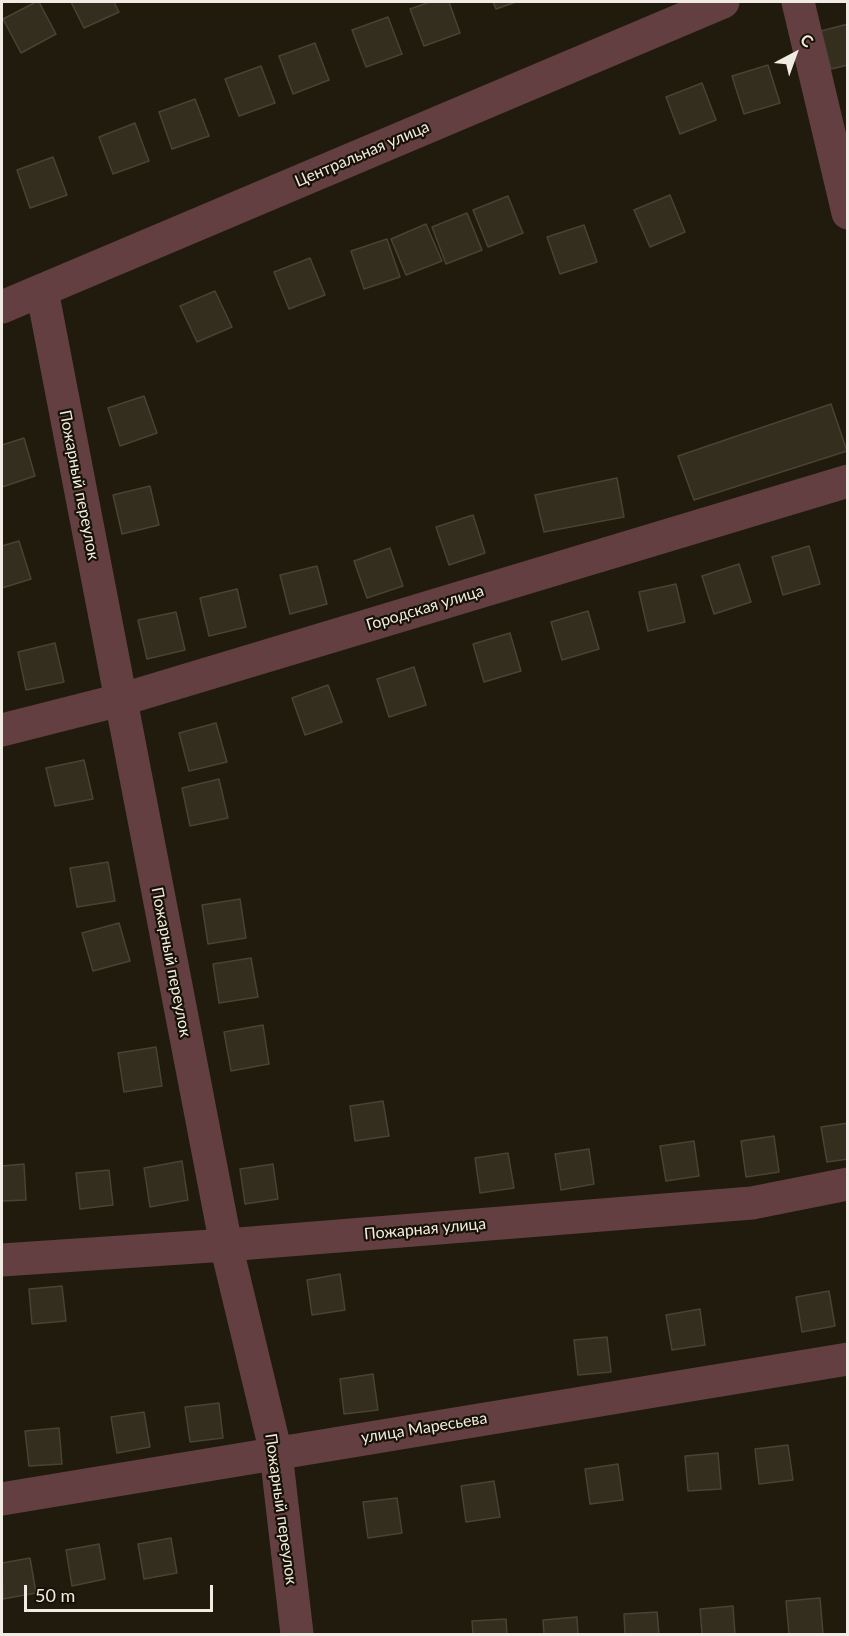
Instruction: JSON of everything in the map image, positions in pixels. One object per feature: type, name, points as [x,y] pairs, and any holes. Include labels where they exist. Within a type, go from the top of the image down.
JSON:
[{"type":"street","name":"Центральная улица","points":[[2,307],[723,2]]},
{"type":"street","points":[[798,2],[848,213]]},
{"type":"street","name":"Пожарный переулок","points":[[42,290],[226,1245],[276,1453],[297,1635]]},
{"type":"street","name":"Городская улица","points":[[2,730],[120,700],[848,481]]},
{"type":"street","name":"Пожарная улица","points":[[2,1260],[226,1245],[752,1203],[848,1184]]},
{"type":"street","name":"улица Маресьева","points":[[2,1499],[848,1359]]},
{"type":"building","points":[[39,2],[56,34],[21,53],[3,19]]},
{"type":"building","points":[[71,2],[114,2],[119,12],[84,28]]},
{"type":"building","points":[[430,2],[449,2],[460,33],[424,46],[410,9]]},
{"type":"building","points":[[493,2],[516,2],[496,9]]},
{"type":"building","points":[[388,17],[402,54],[366,67],[352,30]]},
{"type":"building","points":[[848,24],[848,65],[831,69],[821,31]]},
{"type":"building","points":[[315,43],[329,80],[293,94],[279,56]]},
{"type":"building","points":[[768,65],[780,103],[744,114],[732,76]]},
{"type":"building","points":[[261,66],[275,103],[239,116],[225,79]]},
{"type":"building","points":[[702,83],[716,120],[680,134],[666,97]]},
{"type":"building","points":[[195,99],[209,136],[172,149],[159,112]]},
{"type":"building","points":[[135,123],[149,161],[113,174],[99,137]]},
{"type":"building","points":[[53,157],[67,195],[30,208],[17,170]]},
{"type":"building","points":[[670,195],[685,232],[650,247],[634,210]]},
{"type":"building","points":[[508,196],[523,233],[488,247],[473,210]]},
{"type":"building","points":[[467,213],[482,250],[446,264],[432,227]]},
{"type":"building","points":[[426,224],[442,261],[406,275],[391,239]]},
{"type":"building","points":[[584,225],[597,262],[560,274],[547,237]]},
{"type":"building","points":[[387,239],[400,277],[364,289],[351,251]]},
{"type":"building","points":[[310,258],[325,295],[289,309],[274,272]]},
{"type":"building","points":[[215,291],[232,327],[197,342],[180,306]]},
{"type":"building","points":[[144,396],[157,433],[120,446],[108,408]]},
{"type":"building","points":[[831,404],[847,451],[694,500],[678,456]]},
{"type":"building","points":[[24,438],[35,476],[2,487],[2,445]]},
{"type":"building","points":[[617,478],[624,517],[544,532],[535,495]]},
{"type":"building","points":[[150,486],[159,525],[122,534],[113,495]]},
{"type":"building","points":[[473,515],[485,553],[449,565],[436,527]]},
{"type":"building","points":[[19,541],[31,579],[2,588],[2,546]]},
{"type":"building","points":[[809,546],[820,584],[783,595],[772,557]]},
{"type":"building","points":[[390,548],[403,586],[367,598],[354,561]]},
{"type":"building","points":[[739,564],[751,602],[714,614],[702,576]]},
{"type":"building","points":[[317,566],[327,604],[290,614],[280,575]]},
{"type":"building","points":[[676,584],[685,622],[648,631],[639,592]]},
{"type":"building","points":[[237,589],[246,627],[209,636],[200,598]]},
{"type":"building","points":[[588,611],[599,649],[562,660],[551,622]]},
{"type":"building","points":[[176,612],[185,650],[147,659],[138,620]]},
{"type":"building","points":[[510,633],[521,671],[484,682],[473,644]]},
{"type":"building","points":[[55,643],[64,682],[26,690],[18,652]]},
{"type":"building","points":[[414,667],[426,705],[389,717],[377,679]]},
{"type":"building","points":[[328,685],[342,722],[305,735],[292,698]]},
{"type":"building","points":[[216,723],[227,762],[189,771],[179,733]]},
{"type":"building","points":[[84,760],[93,799],[55,806],[46,768]]},
{"type":"building","points":[[219,779],[228,818],[190,826],[182,788]]},
{"type":"building","points":[[108,862],[115,901],[77,907],[70,868]]},
{"type":"building","points":[[240,899],[246,938],[208,944],[202,905]]},
{"type":"building","points":[[119,923],[130,961],[93,971],[82,933]]},
{"type":"building","points":[[251,958],[258,997],[219,1003],[213,964]]},
{"type":"building","points":[[263,1025],[269,1064],[231,1071],[224,1032]]},
{"type":"building","points":[[156,1047],[162,1086],[124,1092],[118,1053]]},
{"type":"building","points":[[383,1101],[389,1136],[355,1141],[350,1106]]},
{"type":"building","points":[[848,1123],[848,1159],[827,1162],[821,1127]]},
{"type":"building","points":[[774,1136],[779,1172],[746,1177],[741,1141]]},
{"type":"building","points":[[694,1141],[699,1176],[666,1181],[660,1146]]},
{"type":"building","points":[[589,1149],[594,1184],[561,1190],[555,1154]]},
{"type":"building","points":[[508,1153],[514,1188],[480,1193],[475,1158]]},
{"type":"building","points":[[182,1161],[188,1200],[150,1207],[144,1168]]},
{"type":"building","points":[[24,1164],[26,1200],[2,1201],[2,1166]]},
{"type":"building","points":[[273,1164],[278,1199],[245,1204],[240,1169]]},
{"type":"building","points":[[109,1170],[113,1205],[80,1209],[76,1173]]},
{"type":"building","points":[[340,1274],[345,1310],[312,1315],[307,1280]]},
{"type":"building","points":[[62,1286],[66,1321],[32,1324],[29,1289]]},
{"type":"building","points":[[829,1291],[835,1326],[802,1332],[796,1297]]},
{"type":"building","points":[[700,1309],[705,1345],[672,1350],[666,1315]]},
{"type":"building","points":[[607,1337],[611,1372],[578,1375],[574,1340]]},
{"type":"building","points":[[373,1374],[378,1410],[344,1414],[340,1379]]},
{"type":"building","points":[[219,1403],[223,1438],[190,1442],[185,1407]]},
{"type":"building","points":[[144,1412],[150,1447],[117,1453],[111,1417]]},
{"type":"building","points":[[59,1428],[62,1464],[29,1466],[25,1431]]},
{"type":"building","points":[[788,1445],[793,1480],[759,1484],[755,1449]]},
{"type":"building","points":[[718,1453],[721,1489],[688,1491],[685,1456]]},
{"type":"building","points":[[618,1464],[623,1500],[590,1504],[585,1469]]},
{"type":"building","points":[[494,1481],[500,1517],[466,1522],[461,1486]]},
{"type":"building","points":[[397,1498],[402,1533],[368,1538],[363,1502]]},
{"type":"building","points":[[171,1538],[177,1573],[144,1579],[138,1544]]},
{"type":"building","points":[[99,1544],[105,1579],[72,1586],[66,1550]]},
{"type":"building","points":[[30,1558],[36,1593],[3,1599],[2,1563]]},
{"type":"building","points":[[820,1598],[823,1634],[789,1634],[786,1601]]},
{"type":"building","points":[[733,1606],[735,1634],[702,1634],[700,1609]]},
{"type":"building","points":[[657,1612],[659,1634],[625,1634],[624,1614]]},
{"type":"building","points":[[577,1617],[578,1634],[544,1634],[543,1620]]},
{"type":"building","points":[[506,1619],[507,1634],[473,1634],[472,1621]]}]
